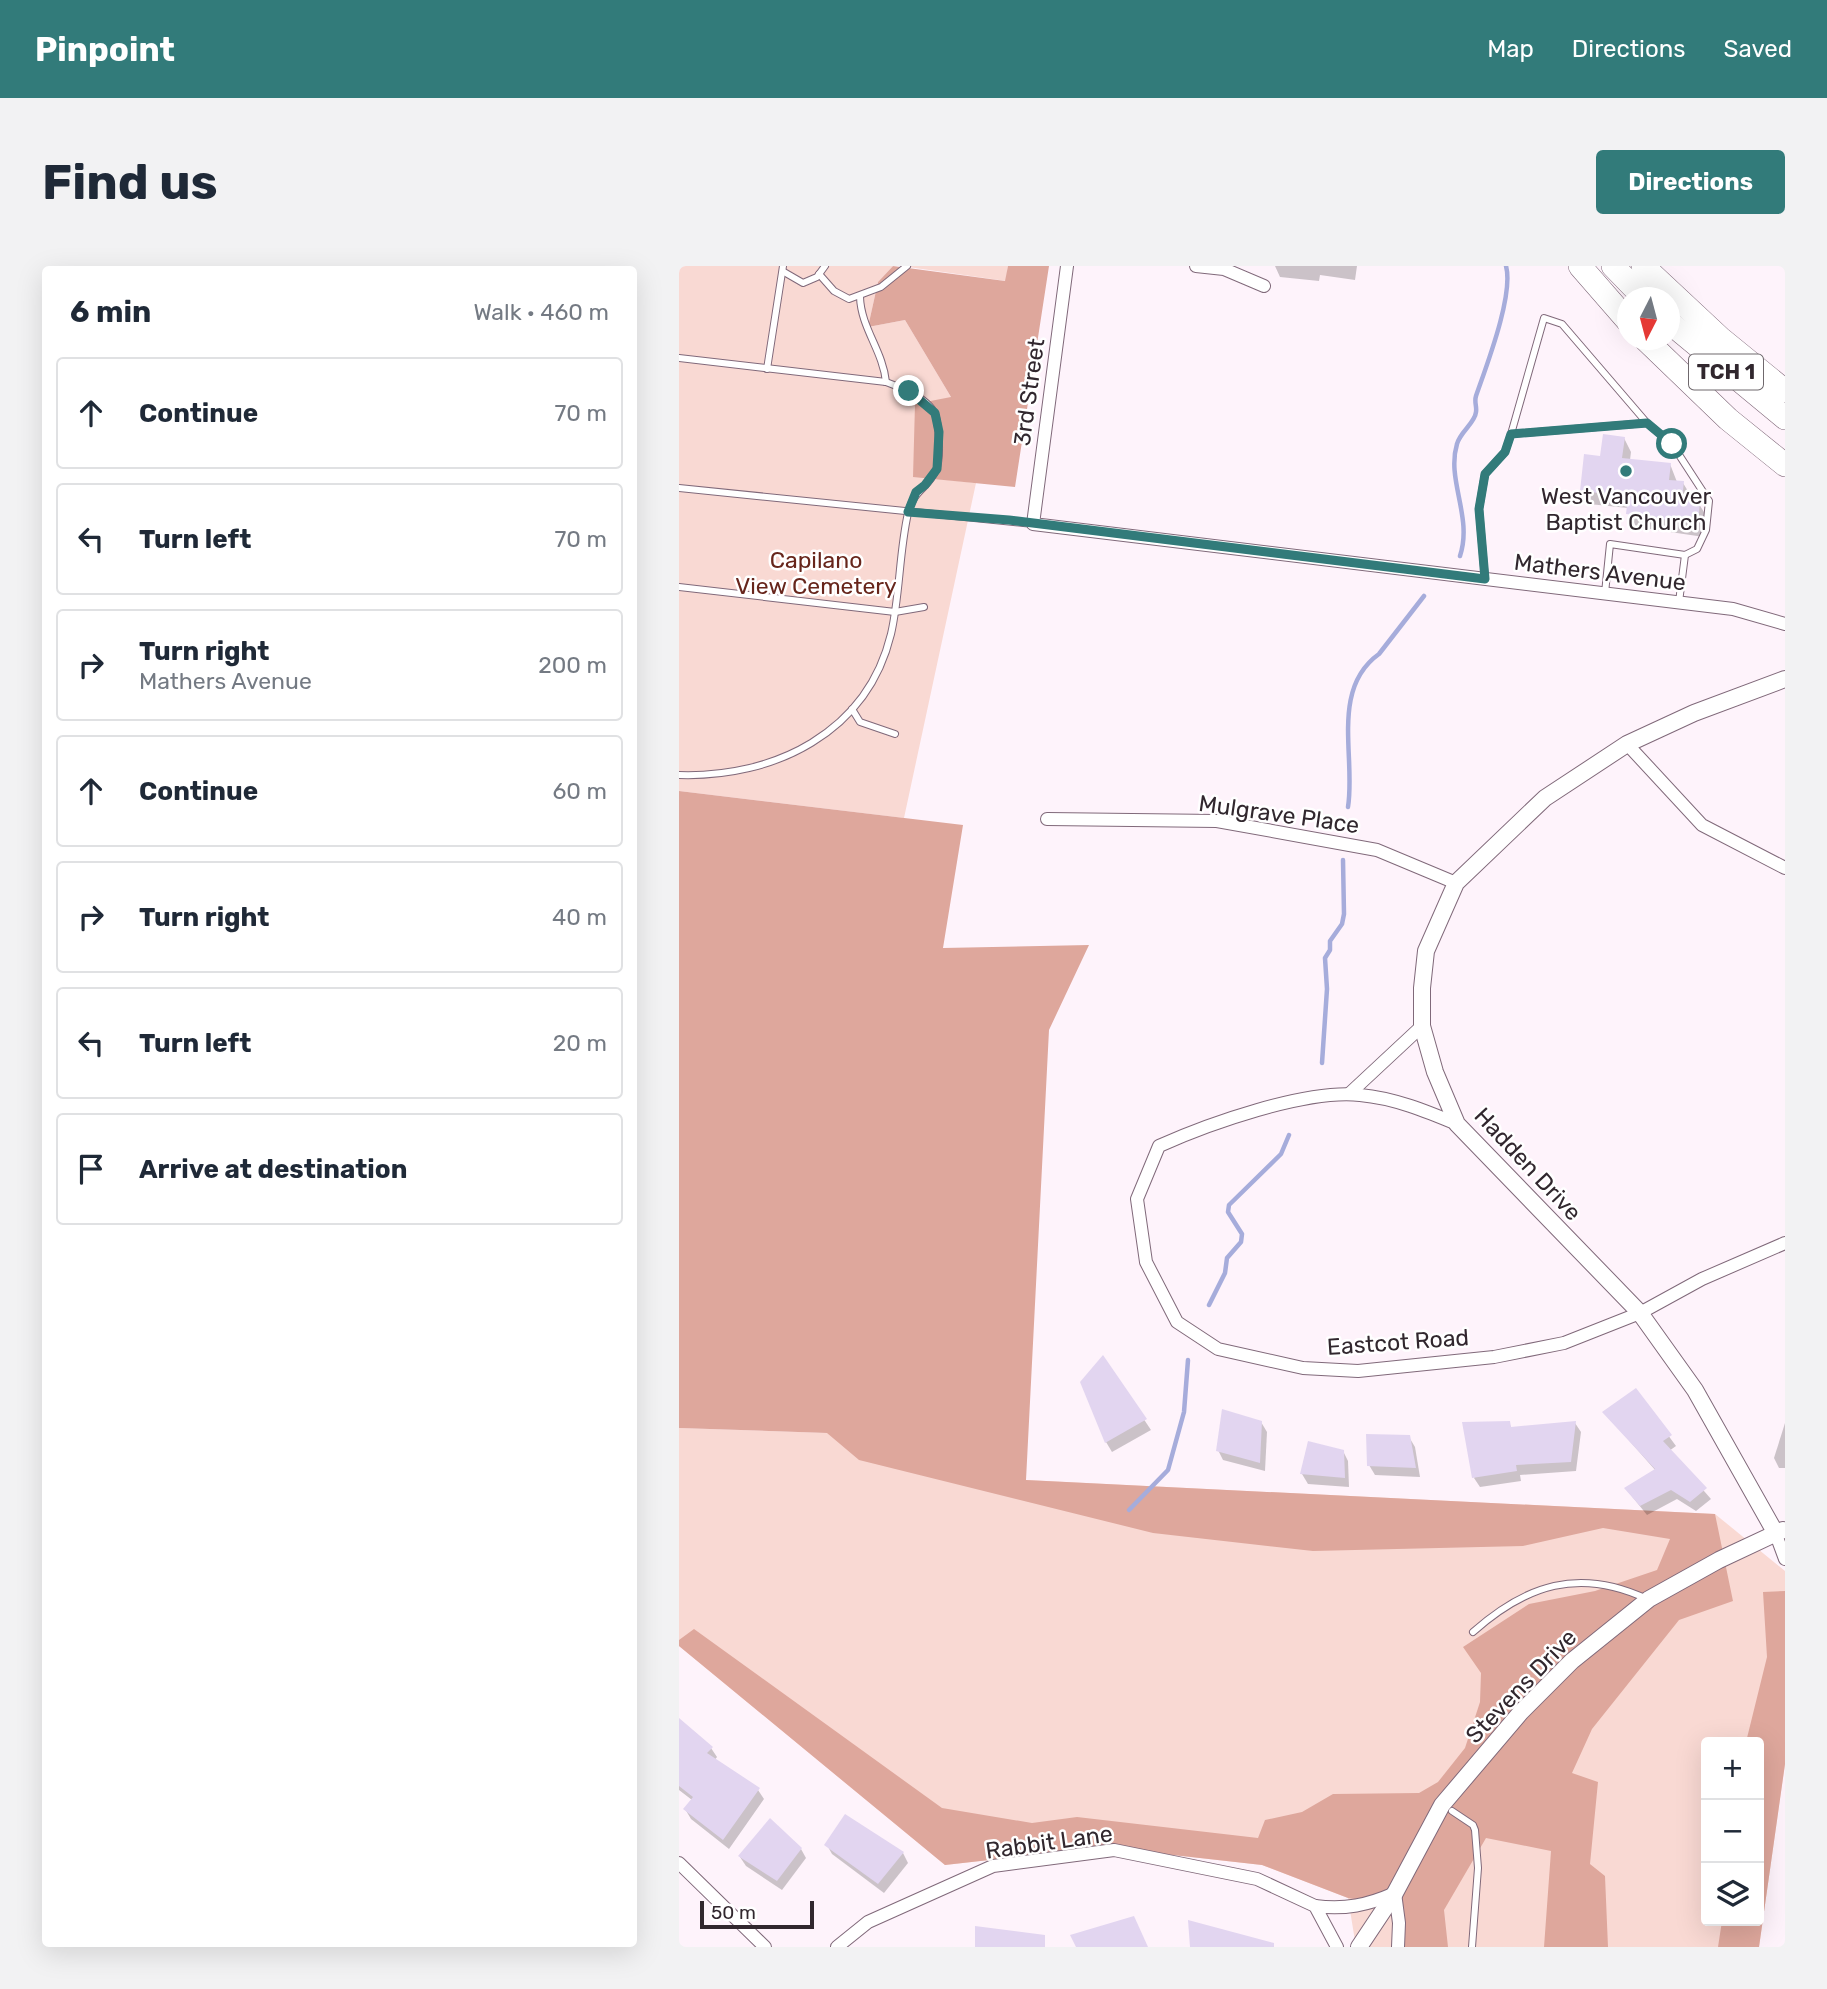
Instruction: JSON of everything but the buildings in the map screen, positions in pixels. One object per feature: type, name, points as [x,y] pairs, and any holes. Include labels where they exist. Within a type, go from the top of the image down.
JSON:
[{"type":"highway","points":[[1580,266],[1617,309]]},
{"type":"highway","points":[[1613,266],[1633,287]]},
{"type":"highway","name":"TCH 1","points":[[1643,266],[1720,338],[1785,391]]},
{"type":"highway","points":[[1658,266],[1785,372]]},
{"type":"highway","name":"TCH 1","points":[[1680,331],[1785,418]]},
{"type":"highway","points":[[1656,350],[1728,419],[1785,465]]},
{"type":"street","name":"3rd Street","points":[[1033,524],[1067,266]]},
{"type":"street","points":[[1196,266],[1224,269],[1264,286]]},
{"type":"street","name":"Mathers Avenue","points":[[1033,524],[1733,609],[1785,624]]},
{"type":"street","name":"Hadden Drive","points":[[1785,679],[1694,712],[1627,744],[1545,797],[1456,883],[1426,951],[1422,988],[1422,1026],[1435,1072],[1457,1124],[1640,1313],[1695,1390],[1780,1531],[1785,1559]]},
{"type":"street","points":[[1627,744],[1702,825],[1785,868]]},
{"type":"street","name":"Mulgrave Place","points":[[1047,819],[1217,821],[1377,850],[1456,883]]},
{"type":"street","points":[[1349,1094],[1422,1026]]},
{"type":"street","name":"Eastcot Road","points":[[1457,1124],[1409,1105],[1349,1094],[1317,1097],[1212,1123],[1159,1146],[1137,1199],[1146,1262],[1177,1322],[1218,1349],[1303,1367],[1358,1371],[1494,1356],[1564,1343],[1640,1313],[1702,1279],[1785,1243]]},
{"type":"street","name":"Stevens Drive","points":[[1359,1947],[1395,1893],[1442,1805],[1521,1712],[1572,1661],[1649,1600],[1780,1531]]},
{"type":"street","name":"Rabbit Lane","points":[[837,1947],[869,1922],[992,1866],[1114,1850],[1257,1879],[1315,1906]]},
{"type":"street","points":[[679,1863],[765,1947]]},
{"type":"street","points":[[1315,1906],[1357,1906],[1395,1893],[1399,1923],[1398,1947]]},
{"type":"street","points":[[1315,1906],[1337,1947]]},
{"type":"lane","points":[[767,369],[784,269],[803,283],[819,274],[825,266]]},
{"type":"lane","points":[[819,274],[834,291],[849,299],[881,287],[907,266]]},
{"type":"lane","points":[[860,297],[860,311],[881,360],[886,382]]},
{"type":"lane","points":[[1485,579],[1479,509],[1485,474],[1505,452],[1544,318],[1562,324],[1647,423],[1672,444],[1709,502],[1706,530],[1697,549],[1685,555],[1610,544],[1605,593]]},
{"type":"lane","points":[[679,358],[886,382],[909,391],[935,413],[939,432],[937,469],[916,492],[908,512],[895,612],[881,664],[868,688],[852,709],[809,745],[759,768],[729,774],[679,775]]},
{"type":"lane","points":[[1511,434],[1647,423]]},
{"type":"lane","points":[[679,488],[1033,524]]},
{"type":"lane","points":[[1679,603],[1685,555]]},
{"type":"lane","points":[[679,587],[895,612],[924,607]]},
{"type":"lane","points":[[852,709],[860,722],[895,734]]},
{"type":"lane","points":[[1473,1632],[1516,1599],[1542,1588],[1607,1584],[1649,1600]]},
{"type":"lane","points":[[1452,1811],[1473,1825],[1475,1830],[1478,1868],[1472,1947]]},
{"type":"green space","name":"Capilano View Cemetery","points":[[679,266],[893,266],[878,282],[868,327],[905,320],[951,397],[913,476],[976,483],[904,818],[679,791]]},
{"type":"green space","points":[[901,266],[1008,266],[1006,281]]},
{"type":"green space","points":[[679,1428],[828,1433],[1026,1480],[1715,1514],[1785,1571],[1785,1764],[1764,1912],[1764,1737],[1701,1737],[1701,1926],[1762,1926],[1759,1947],[1356,1947],[1348,1898],[1262,1865],[1102,1847],[945,1865],[679,1646]]},
{"type":"shaded area","points":[[893,266],[1005,281],[1008,266],[1049,266],[1015,487],[913,477],[915,404],[951,397],[905,320],[868,327],[878,282]]},
{"type":"shaded area","points":[[679,791],[963,825],[943,948],[1089,945],[1049,1030],[1026,1480],[1715,1514],[1733,1601],[1679,1620],[1592,1729],[1572,1773],[1598,1782],[1590,1864],[1605,1876],[1608,1947],[1544,1947],[1551,1851],[1486,1838],[1444,1910],[1448,1947],[1405,1947],[1404,1907],[1348,1898],[1262,1865],[1102,1847],[945,1865],[679,1646],[679,1640],[694,1629],[942,1808],[1032,1823],[1077,1817],[1258,1838],[1265,1820],[1302,1812],[1333,1794],[1419,1793],[1438,1782],[1465,1748],[1480,1702],[1481,1673],[1463,1647],[1529,1604],[1595,1591],[1657,1570],[1670,1539],[1603,1528],[1523,1546],[1313,1551],[1153,1533],[859,1460],[827,1433],[679,1428]]},
{"type":"shaded area","points":[[1785,1591],[1785,1764],[1764,1912],[1764,1737],[1747,1737],[1767,1657],[1763,1592]]},
{"type":"shaded area","points":[[1721,1926],[1762,1926],[1759,1947],[1718,1947]]},
{"type":"waterway","points":[[1460,556],[1463,527],[1455,471],[1457,444],[1475,416],[1476,396],[1503,312],[1506,266]]},
{"type":"waterway","points":[[1348,807],[1348,725],[1355,686],[1364,669],[1424,596]]},
{"type":"waterway","points":[[1322,1063],[1327,989],[1325,958],[1330,950],[1330,941],[1342,924],[1344,914],[1343,860]]},
{"type":"waterway","points":[[1209,1305],[1225,1273],[1227,1258],[1241,1242],[1242,1234],[1228,1212],[1229,1205],[1281,1154],[1289,1135]]},
{"type":"waterway","points":[[1129,1510],[1168,1470],[1184,1412],[1188,1360]]},
{"type":"place","name":"West Vancouver Baptist Church","points":[[1626,471]]},
{"type":"route","points":[[909,391],[935,413],[939,432],[937,469],[916,492],[908,512],[1009,520],[1485,579],[1479,509],[1485,474],[1505,452],[1511,434],[1647,423],[1672,444]]}]
